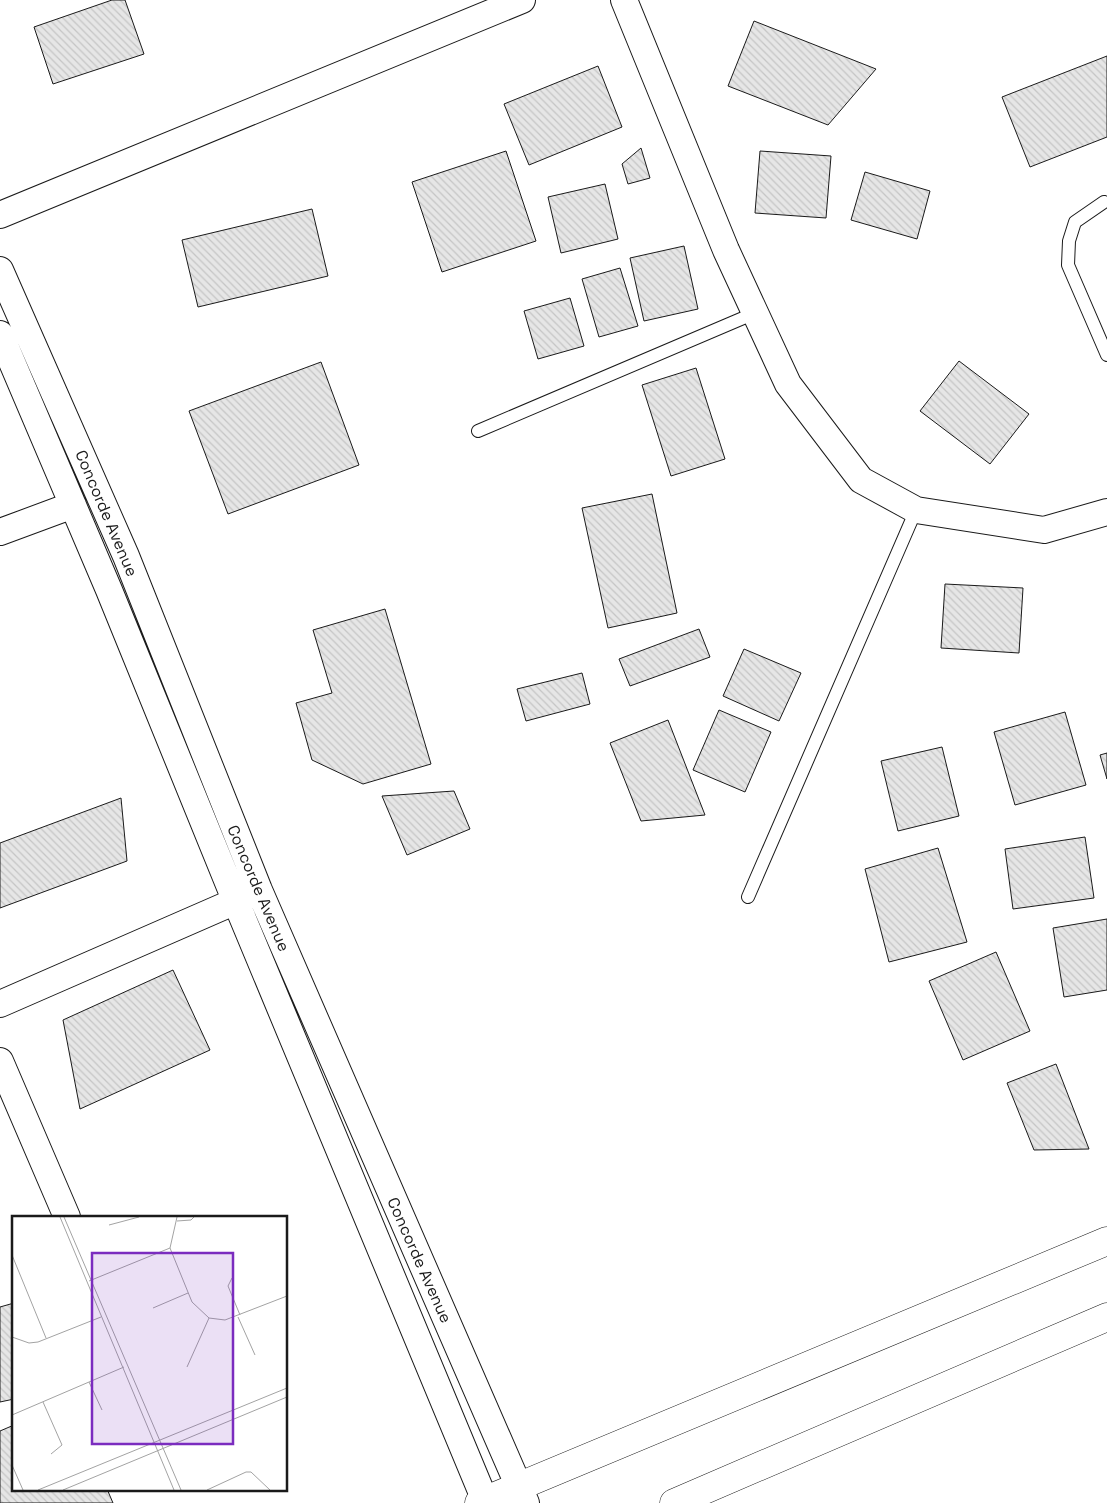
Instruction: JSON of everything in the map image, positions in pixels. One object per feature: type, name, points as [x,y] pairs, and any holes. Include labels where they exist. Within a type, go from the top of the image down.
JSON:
[{"type":"main road","points":[[484,1502],[523,1495],[1107,1241]]},
{"type":"main road","points":[[674,1503],[1107,1318]]},
{"type":"street","points":[[0,215],[522,0]]},
{"type":"street","points":[[624,0],[726,250],[788,384],[861,480],[916,510],[1044,530],[1107,512]]},
{"type":"street","name":"Concorde Avenue","points":[[0,270],[126,556],[259,890],[523,1495]]},
{"type":"street","name":"Concorde Avenue","points":[[0,334],[73,505],[484,1502]]},
{"type":"street","points":[[0,532],[73,505]]},
{"type":"street","points":[[0,1004],[236,902],[259,890]]},
{"type":"street","points":[[0,1061],[67,1216]]},
{"type":"lane","points":[[1104,202],[1074,222],[1069,241],[1068,265],[1107,355]]},
{"type":"lane","points":[[478,431],[755,313]]},
{"type":"lane","points":[[748,897],[916,510]]},
{"type":"building","points":[[112,0],[125,0],[144,54],[53,84],[34,27]]},
{"type":"building","points":[[754,21],[876,69],[828,125],[728,86]]},
{"type":"building","points":[[1107,56],[1107,137],[1030,167],[1002,97]]},
{"type":"building","points":[[598,66],[622,127],[529,165],[504,104]]},
{"type":"building","points":[[641,148],[650,178],[628,184],[622,164]]},
{"type":"building","points":[[506,151],[536,241],[442,272],[412,182]]},
{"type":"building","points":[[760,151],[831,156],[826,218],[755,213]]},
{"type":"building","points":[[865,172],[930,191],[917,239],[851,220]]},
{"type":"building","points":[[605,184],[618,239],[561,253],[548,197]]},
{"type":"building","points":[[312,209],[328,276],[198,307],[182,240]]},
{"type":"building","points":[[684,246],[698,309],[644,321],[630,258]]},
{"type":"building","points":[[620,268],[638,326],[599,337],[582,279]]},
{"type":"building","points":[[570,298],[584,346],[538,359],[524,311]]},
{"type":"building","points":[[959,361],[1029,414],[990,464],[920,411]]},
{"type":"building","points":[[321,362],[359,465],[228,514],[189,411]]},
{"type":"building","points":[[696,368],[725,459],[671,476],[642,385]]},
{"type":"building","points":[[652,494],[677,613],[608,628],[582,508]]},
{"type":"building","points":[[945,584],[1023,588],[1019,653],[941,648]]},
{"type":"building","points":[[385,609],[431,764],[363,784],[312,760],[296,703],[332,693],[313,630]]},
{"type":"building","points":[[699,629],[710,657],[630,686],[619,659]]},
{"type":"building","points":[[744,649],[801,673],[779,721],[723,696]]},
{"type":"building","points":[[582,673],[590,704],[526,721],[517,689]]},
{"type":"building","points":[[719,710],[771,732],[745,792],[693,770]]},
{"type":"building","points":[[1065,712],[1086,785],[1015,805],[994,732]]},
{"type":"building","points":[[668,720],[705,815],[641,821],[610,743]]},
{"type":"building","points":[[942,747],[959,816],[898,831],[881,761]]},
{"type":"building","points":[[1107,753],[1107,779],[1100,755]]},
{"type":"building","points":[[454,791],[470,829],[407,855],[382,796]]},
{"type":"building","points":[[121,798],[127,861],[0,908],[0,843]]},
{"type":"building","points":[[1085,837],[1094,898],[1013,909],[1005,849]]},
{"type":"building","points":[[938,848],[967,942],[889,962],[865,869]]},
{"type":"building","points":[[1107,919],[1107,990],[1064,997],[1053,928]]},
{"type":"building","points":[[996,952],[1030,1031],[963,1060],[929,981]]},
{"type":"building","points":[[173,970],[210,1050],[80,1109],[63,1020]]},
{"type":"building","points":[[1056,1064],[1089,1149],[1034,1150],[1007,1083]]},
{"type":"building","points":[[12,1304],[12,1399],[0,1402],[0,1307]]},
{"type":"building","points":[[12,1426],[12,1490],[107,1490],[113,1503],[0,1503],[0,1431]]}]
